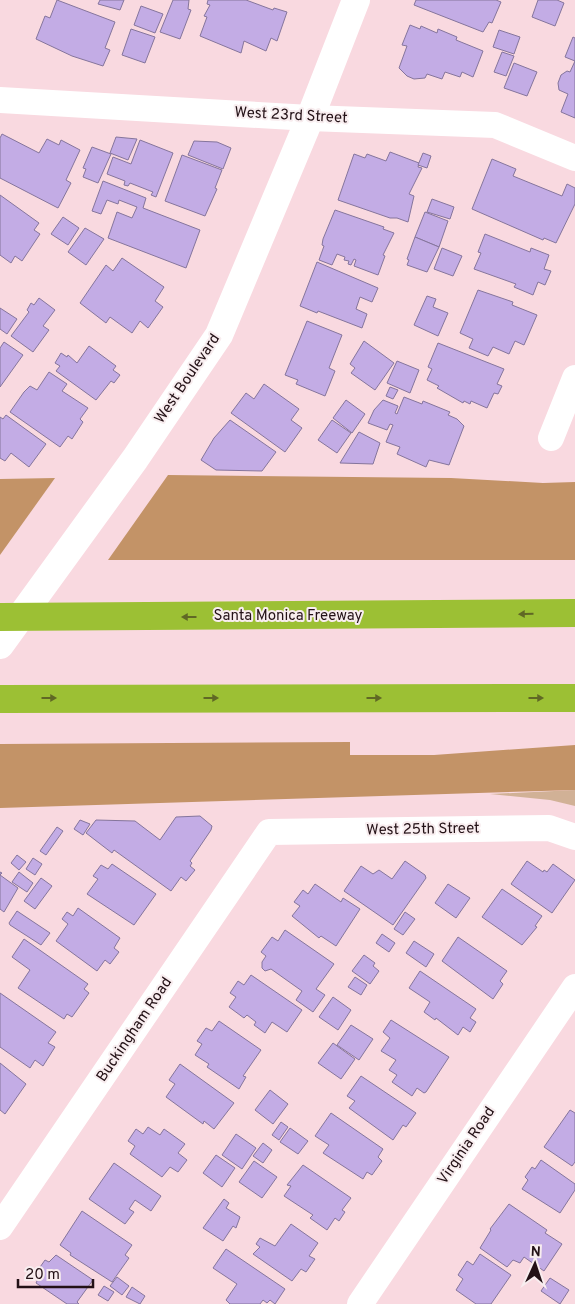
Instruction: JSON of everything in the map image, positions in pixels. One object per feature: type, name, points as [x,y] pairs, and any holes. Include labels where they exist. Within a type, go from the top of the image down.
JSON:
[{"type":"highway","name":"Santa Monica Freeway","points":[[0,617],[575,613]]},
{"type":"highway","points":[[0,698],[575,698]]},
{"type":"street","name":"West Boulevard","points":[[0,645],[135,459],[219,335],[310,118],[356,0]]},
{"type":"street","name":"West 23rd Street","points":[[0,100],[310,118],[495,125],[575,158]]},
{"type":"street","points":[[550,438],[575,378]]},
{"type":"street","name":"West 25th Street","points":[[269,832],[549,828],[575,837]]},
{"type":"street","name":"Buckingham Road","points":[[0,1228],[269,832]]},
{"type":"street","name":"Virginia Road","points":[[360,1304],[575,987]]},
{"type":"shaded area","points":[[168,475],[451,478],[543,483],[575,482],[575,560],[108,560]]},
{"type":"shaded area","points":[[55,478],[0,555],[0,479]]},
{"type":"shaded area","points":[[350,742],[350,755],[434,755],[575,745],[575,790],[0,808],[0,744]]},
{"type":"shaded area","points":[[575,790],[575,806],[550,800],[490,794]]},
{"type":"building","points":[[57,0],[115,22],[105,48],[110,50],[103,66],[72,56],[36,39],[45,16],[50,18]]},
{"type":"building","points":[[100,0],[124,0],[120,10],[98,4]]},
{"type":"building","points":[[173,0],[189,0],[188,9],[191,10],[180,39],[160,32]]},
{"type":"building","points":[[208,0],[246,0],[273,10],[274,8],[287,12],[277,41],[271,38],[266,51],[244,41],[241,53],[200,36],[207,17],[204,16],[210,5],[207,4]]},
{"type":"building","points":[[416,0],[496,0],[501,2],[492,23],[489,22],[483,32],[414,5]]},
{"type":"building","points":[[538,0],[557,0],[564,3],[555,26],[532,17]]},
{"type":"building","points":[[141,6],[163,14],[155,33],[134,25]]},
{"type":"building","points":[[410,25],[420,29],[421,26],[437,33],[438,29],[457,37],[456,40],[483,51],[473,77],[462,72],[460,77],[445,72],[442,79],[427,74],[425,78],[414,79],[407,76],[399,68],[407,46],[402,45]]},
{"type":"building","points":[[131,29],[155,37],[145,63],[122,55]]},
{"type":"building","points":[[499,30],[520,37],[514,54],[493,47]]},
{"type":"building","points":[[573,37],[575,38],[575,61],[565,57]]},
{"type":"building","points":[[502,52],[514,56],[506,76],[494,72]]},
{"type":"building","points":[[575,61],[575,118],[561,112],[568,94],[559,90],[558,83],[561,75],[567,71],[570,72]]},
{"type":"building","points":[[514,63],[537,72],[527,96],[504,88]]},
{"type":"building","points":[[2,134],[39,153],[47,139],[59,145],[61,140],[80,150],[66,180],[71,183],[58,208],[0,178],[0,138]]},
{"type":"building","points":[[116,137],[137,139],[128,160],[110,153]]},
{"type":"building","points":[[140,140],[173,153],[156,197],[151,195],[153,192],[130,183],[128,186],[124,185],[125,181],[107,174],[113,157],[131,164]]},
{"type":"building","points":[[194,141],[217,142],[231,148],[223,169],[188,155]]},
{"type":"building","points":[[92,147],[111,154],[98,183],[83,177],[86,169],[83,168]]},
{"type":"building","points":[[390,152],[419,163],[418,167],[422,168],[409,194],[414,196],[408,222],[397,218],[390,218],[338,200],[354,154],[365,158],[367,154],[386,161]]},
{"type":"building","points":[[423,153],[431,156],[427,168],[418,165]]},
{"type":"building","points":[[182,155],[222,170],[215,188],[217,189],[205,216],[165,201]]},
{"type":"building","points":[[492,159],[516,169],[513,176],[562,196],[567,184],[575,188],[575,204],[556,243],[544,238],[543,240],[472,209]]},
{"type":"building","points":[[103,181],[146,198],[143,208],[200,230],[186,268],[108,238],[117,212],[132,218],[137,207],[119,200],[118,204],[107,200],[101,214],[92,211]]},
{"type":"building","points":[[0,195],[39,223],[34,230],[40,234],[22,261],[15,256],[11,263],[0,255]]},
{"type":"building","points":[[432,199],[454,207],[450,219],[427,212]]},
{"type":"building","points":[[335,210],[384,227],[383,229],[394,233],[383,255],[385,256],[378,275],[354,266],[356,260],[354,259],[351,265],[348,264],[349,261],[344,260],[345,257],[337,254],[332,265],[319,260],[324,246],[322,245],[323,239]]},
{"type":"building","points":[[425,212],[448,221],[439,247],[415,237]]},
{"type":"building","points":[[63,217],[79,228],[68,245],[51,234]]},
{"type":"building","points":[[85,228],[104,239],[86,265],[68,252]]},
{"type":"building","points":[[485,234],[530,252],[531,248],[549,255],[544,269],[551,271],[545,285],[538,282],[533,295],[514,287],[516,284],[474,269],[481,253],[478,252]]},
{"type":"building","points":[[415,237],[439,247],[427,272],[407,265],[409,260],[407,259]]},
{"type":"building","points":[[442,248],[462,256],[453,276],[434,269]]},
{"type":"building","points":[[122,258],[164,287],[155,301],[163,307],[148,328],[140,321],[132,333],[110,317],[106,323],[80,303],[106,265],[113,271]]},
{"type":"building","points":[[317,262],[378,288],[372,302],[360,297],[356,309],[367,314],[362,328],[300,306]]},
{"type":"building","points":[[478,290],[513,302],[512,305],[537,315],[524,345],[515,341],[509,354],[493,347],[488,356],[469,348],[473,339],[460,333]]},
{"type":"building","points":[[427,296],[436,299],[433,307],[448,313],[438,336],[414,325]]},
{"type":"building","points":[[39,298],[55,310],[43,326],[49,330],[33,352],[11,336],[29,312],[27,310],[31,303],[34,305]]},
{"type":"building","points":[[0,308],[17,319],[7,334],[0,329]]},
{"type":"building","points":[[307,321],[342,335],[329,368],[335,371],[325,396],[296,384],[298,380],[285,375]]},
{"type":"building","points":[[364,341],[394,363],[375,390],[351,373],[355,368],[350,364]]},
{"type":"building","points":[[4,342],[23,355],[0,387],[0,348]]},
{"type":"building","points":[[438,343],[504,369],[497,384],[502,386],[498,394],[494,393],[487,408],[471,401],[470,404],[464,401],[463,403],[427,380],[432,369],[428,367]]},
{"type":"building","points":[[89,346],[116,366],[113,370],[120,375],[114,383],[111,381],[96,400],[56,371],[60,366],[55,363],[61,353],[67,357],[68,355],[77,363]]},
{"type":"building","points":[[397,361],[419,370],[410,393],[387,383]]},
{"type":"building","points":[[49,372],[67,384],[62,391],[88,408],[80,419],[83,422],[72,439],[68,436],[60,447],[10,412],[30,386],[37,390]]},
{"type":"building","points":[[264,384],[299,409],[291,420],[302,428],[285,452],[231,413],[246,393],[254,399]]},
{"type":"building","points":[[390,387],[398,390],[393,399],[386,396]]},
{"type":"building","points":[[404,397],[422,404],[423,401],[450,412],[448,415],[457,419],[464,426],[449,465],[429,460],[426,467],[397,454],[400,447],[386,442],[393,425],[390,424],[387,430],[368,423],[374,410],[383,400],[398,406],[395,413],[397,414]]},
{"type":"building","points":[[346,400],[365,414],[352,433],[333,418]]},
{"type":"building","points":[[6,415],[46,444],[29,467],[11,453],[5,461],[0,458],[0,417],[3,419]]},
{"type":"building","points":[[230,420],[276,452],[262,471],[216,470],[201,460],[214,438]]},
{"type":"building","points":[[332,420],[351,433],[337,453],[318,440]]},
{"type":"building","points":[[359,432],[380,443],[373,464],[340,463]]},
{"type":"building","points":[[200,816],[212,826],[211,830],[190,861],[192,863],[190,866],[195,870],[186,881],[181,877],[171,891],[114,850],[112,853],[86,833],[96,820],[135,821],[160,840],[176,817]]},
{"type":"building","points":[[80,820],[90,824],[83,835],[74,829]]},
{"type":"building","points":[[57,827],[63,831],[46,855],[40,851]]},
{"type":"building","points":[[17,855],[26,862],[19,870],[11,863]]},
{"type":"building","points":[[33,858],[42,864],[35,875],[26,869]]},
{"type":"building","points":[[405,861],[425,875],[426,878],[393,925],[344,891],[361,866],[373,874],[379,870],[392,879]]},
{"type":"building","points":[[527,861],[543,872],[544,870],[547,872],[553,864],[575,880],[552,913],[511,884]]},
{"type":"building","points":[[112,864],[156,894],[134,925],[87,894],[98,879],[93,876],[101,865],[108,869]]},
{"type":"building","points":[[19,872],[33,883],[27,892],[12,882]]},
{"type":"building","points":[[0,875],[18,888],[4,912],[0,909]]},
{"type":"building","points":[[41,878],[52,886],[35,909],[24,901]]},
{"type":"building","points":[[315,884],[341,902],[343,898],[360,909],[336,946],[321,936],[319,938],[292,916],[300,906],[294,902],[303,890],[308,894]]},
{"type":"building","points":[[448,884],[470,898],[456,918],[435,903]]},
{"type":"building","points":[[502,889],[542,916],[535,926],[537,927],[522,945],[482,917]]},
{"type":"building","points":[[78,908],[120,938],[114,948],[119,952],[110,964],[105,960],[97,971],[56,941],[68,924],[62,919],[67,912],[73,916]]},
{"type":"building","points":[[17,911],[50,933],[41,945],[10,925],[9,923]]},
{"type":"building","points":[[405,912],[415,919],[403,935],[394,929]]},
{"type":"building","points":[[285,930],[334,964],[316,989],[325,995],[313,1012],[296,1000],[302,991],[271,969],[265,971],[262,968],[262,962],[266,956],[261,952],[272,937],[278,941]]},
{"type":"building","points":[[382,934],[395,943],[389,952],[376,943]]},
{"type":"building","points":[[458,937],[507,971],[500,981],[503,984],[493,999],[442,961]]},
{"type":"building","points":[[24,939],[88,984],[84,989],[89,993],[72,1017],[67,1014],[64,1019],[18,988],[30,970],[12,957]]},
{"type":"building","points":[[414,941],[434,954],[426,967],[406,953]]},
{"type":"building","points":[[364,955],[375,963],[373,966],[379,971],[370,984],[352,971]]},
{"type":"building","points":[[420,971],[476,1009],[470,1018],[476,1022],[470,1032],[463,1027],[458,1035],[436,1018],[435,1020],[424,1012],[430,1002],[409,988]]},
{"type":"building","points":[[251,975],[302,1010],[287,1032],[272,1022],[265,1033],[254,1025],[256,1022],[247,1015],[244,1018],[229,1007],[236,997],[230,993],[238,981],[244,985]]},
{"type":"building","points":[[355,977],[367,985],[361,995],[348,987]]},
{"type":"building","points":[[0,993],[56,1032],[48,1043],[55,1047],[43,1066],[35,1060],[30,1068],[0,1047]]},
{"type":"building","points":[[333,997],[351,1010],[338,1030],[319,1017]]},
{"type":"building","points":[[391,1020],[449,1057],[424,1093],[417,1088],[412,1096],[392,1082],[397,1075],[389,1070],[396,1060],[381,1051],[390,1038],[383,1032]]},
{"type":"building","points":[[219,1021],[261,1050],[243,1076],[246,1077],[239,1089],[207,1067],[209,1064],[195,1055],[202,1044],[197,1041],[206,1028],[212,1031]]},
{"type":"building","points":[[351,1025],[373,1039],[359,1060],[337,1045]]},
{"type":"building","points":[[333,1043],[355,1059],[341,1079],[318,1063]]},
{"type":"building","points":[[0,1063],[26,1084],[5,1114],[0,1110]]},
{"type":"building","points":[[180,1064],[234,1103],[214,1129],[204,1121],[203,1124],[166,1097],[175,1084],[169,1080]]},
{"type":"building","points":[[361,1076],[416,1113],[406,1127],[403,1125],[393,1140],[349,1108],[355,1101],[347,1096]]},
{"type":"building","points":[[270,1090],[288,1104],[273,1124],[255,1110]]},
{"type":"building","points":[[570,1110],[575,1113],[575,1162],[572,1166],[544,1147]]},
{"type":"building","points":[[331,1113],[383,1149],[378,1157],[382,1161],[372,1175],[367,1172],[363,1179],[323,1153],[329,1145],[315,1136]]},
{"type":"building","points":[[281,1122],[288,1127],[279,1140],[272,1135]]},
{"type":"building","points":[[148,1127],[160,1135],[164,1129],[185,1144],[178,1153],[187,1160],[178,1172],[170,1167],[162,1177],[130,1154],[135,1146],[128,1141],[136,1129],[143,1134]]},
{"type":"building","points":[[290,1128],[308,1141],[298,1154],[280,1142]]},
{"type":"building","points":[[236,1134],[256,1148],[242,1169],[222,1155]]},
{"type":"building","points":[[263,1143],[272,1150],[263,1163],[253,1156]]},
{"type":"building","points":[[216,1155],[235,1168],[222,1187],[203,1173]]},
{"type":"building","points":[[541,1160],[575,1184],[575,1190],[560,1213],[522,1189],[528,1180],[525,1177],[532,1167],[535,1169]]},
{"type":"building","points":[[254,1161],[277,1177],[262,1198],[239,1182]]},
{"type":"building","points":[[114,1163],[161,1196],[151,1211],[135,1200],[129,1209],[134,1212],[125,1224],[89,1199]]},
{"type":"building","points":[[303,1165],[351,1198],[342,1210],[345,1212],[339,1221],[335,1218],[327,1230],[310,1218],[313,1215],[284,1196],[291,1186],[287,1185]]},
{"type":"building","points":[[224,1199],[229,1203],[226,1208],[240,1217],[236,1228],[233,1226],[223,1241],[203,1228]]},
{"type":"building","points":[[509,1204],[547,1230],[545,1233],[562,1244],[544,1271],[524,1257],[520,1263],[513,1260],[507,1267],[480,1248],[490,1229]]},
{"type":"building","points":[[82,1211],[132,1245],[125,1255],[129,1258],[112,1282],[70,1255],[71,1253],[60,1245]]},
{"type":"building","points":[[291,1224],[318,1243],[309,1256],[315,1259],[306,1272],[301,1269],[292,1281],[253,1254],[260,1247],[256,1244],[260,1238],[275,1246]]},
{"type":"building","points":[[226,1249],[285,1289],[275,1304],[270,1300],[267,1303],[263,1300],[260,1304],[230,1304],[226,1300],[237,1284],[213,1268]]},
{"type":"building","points":[[480,1254],[511,1275],[491,1304],[476,1304],[456,1290],[463,1279],[458,1275],[467,1261],[473,1265]]},
{"type":"building","points":[[56,1255],[93,1280],[77,1302],[79,1304],[67,1304],[36,1283],[41,1273],[38,1270],[45,1260],[49,1262]]},
{"type":"building","points":[[117,1277],[129,1286],[122,1295],[110,1286]]},
{"type":"building","points":[[550,1278],[569,1290],[560,1304],[541,1291]]},
{"type":"building","points":[[104,1286],[114,1292],[108,1301],[98,1295]]},
{"type":"building","points":[[132,1287],[145,1296],[140,1304],[126,1297]]}]
